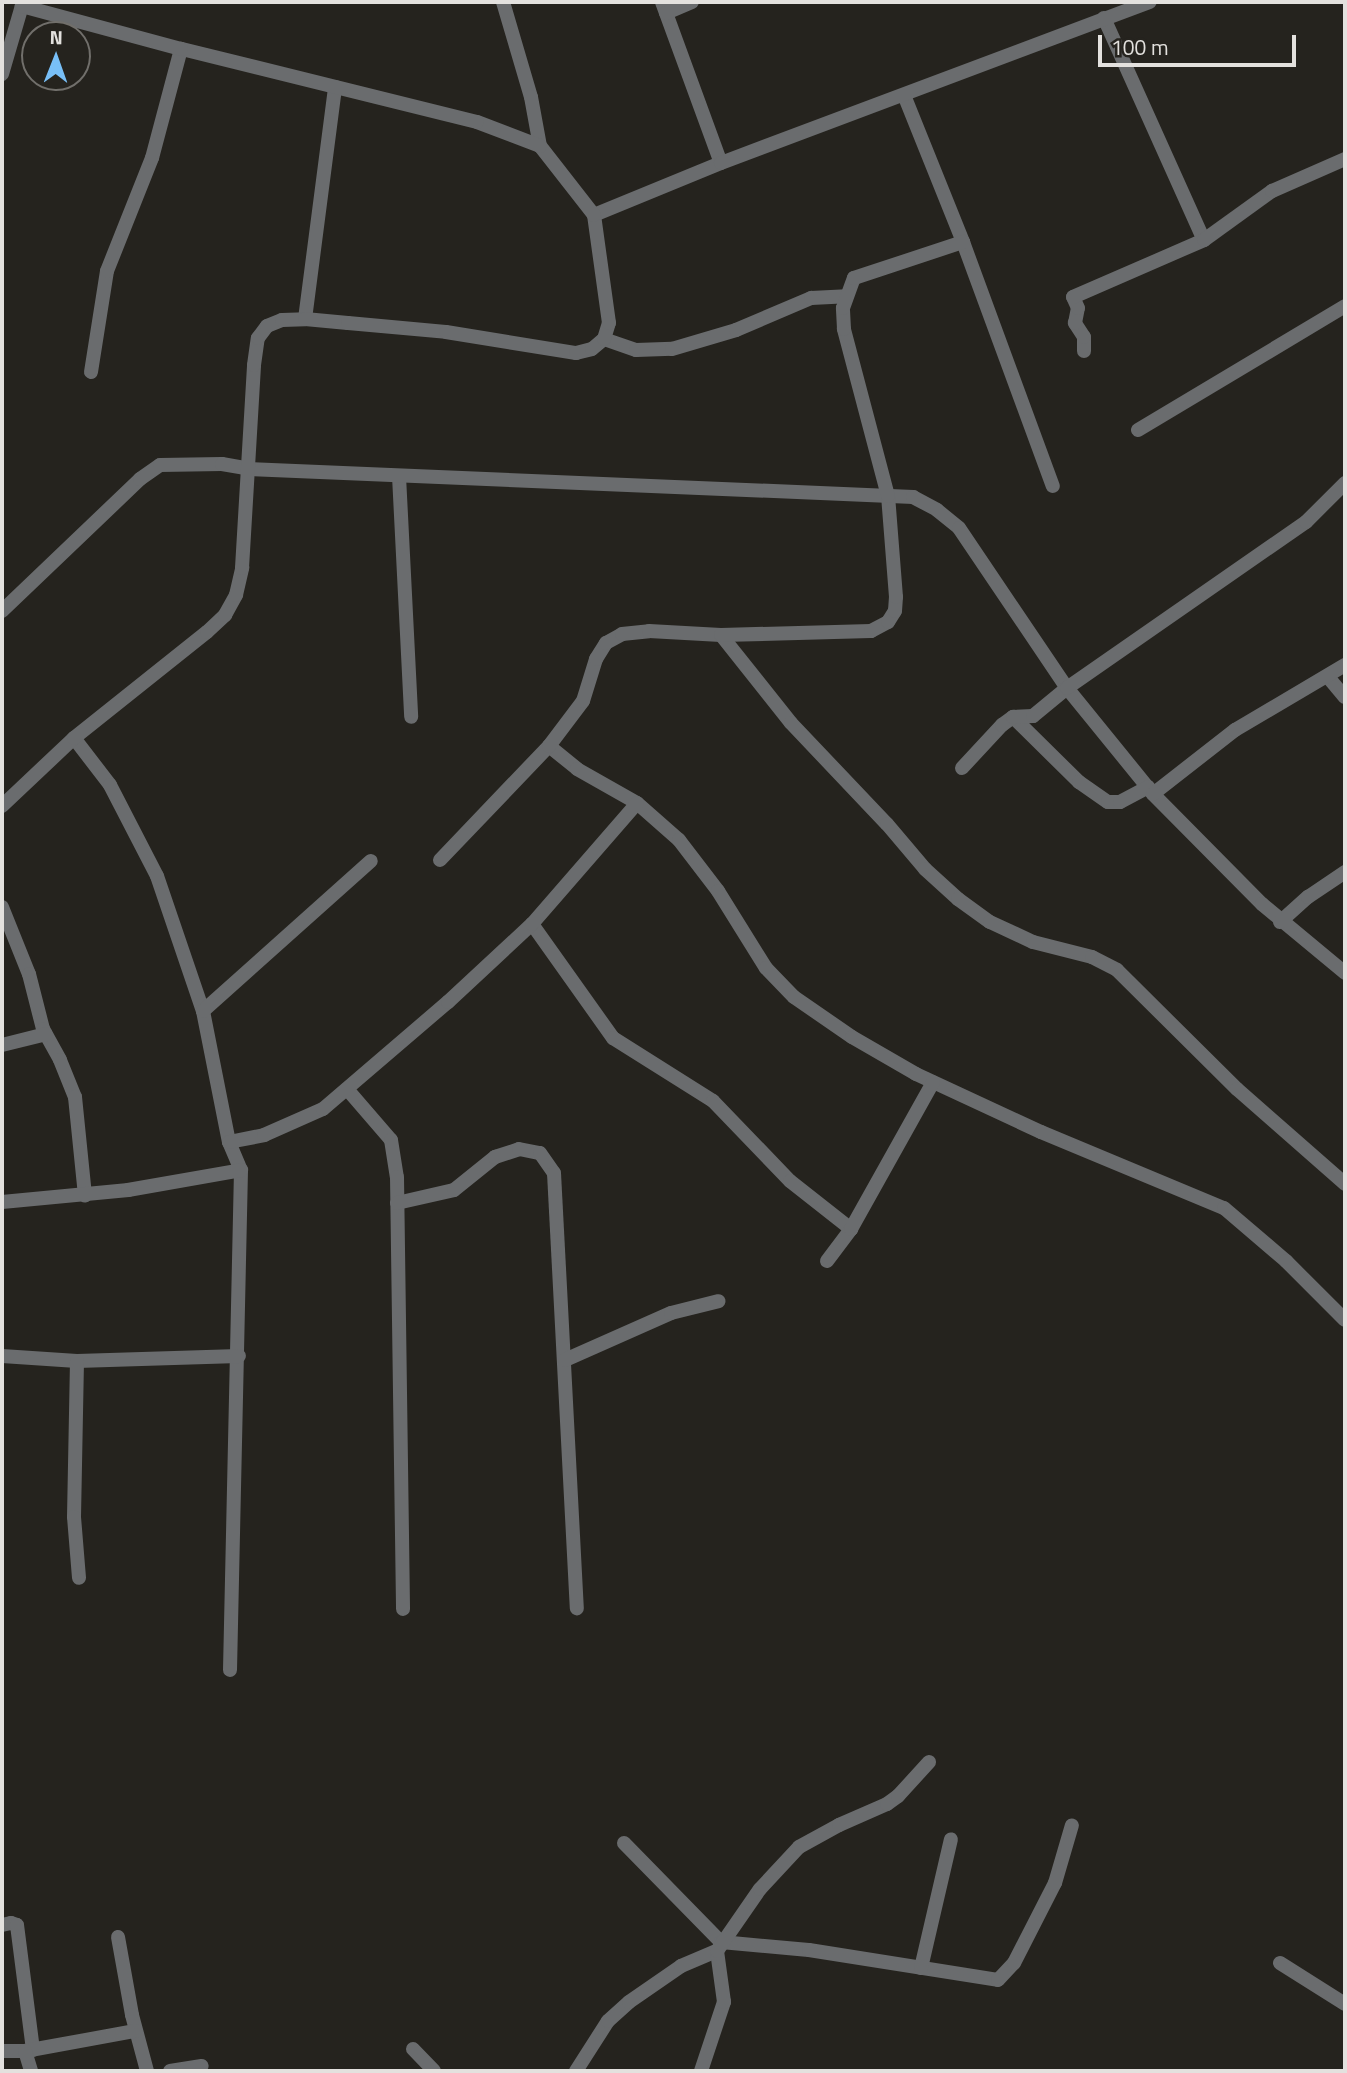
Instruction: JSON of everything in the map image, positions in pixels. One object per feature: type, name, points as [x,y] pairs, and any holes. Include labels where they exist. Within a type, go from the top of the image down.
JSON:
[{"type":"street","points":[[2,807],[75,738],[225,615],[236,595],[242,568],[254,365],[258,338],[267,326],[282,320],[305,319],[446,332],[555,352],[584,351],[604,339],[609,323],[594,215],[540,146],[531,97],[503,2]]},
{"type":"street","points":[[692,2],[664,7],[720,163]]},
{"type":"street","points":[[594,215],[720,163],[1150,2]]},
{"type":"street","points":[[2,74],[23,4],[181,49],[477,122],[540,146]]},
{"type":"street","points":[[1104,18],[1204,240]]},
{"type":"street","points":[[91,372],[107,271],[152,158],[181,49]]},
{"type":"street","points":[[305,319],[335,87]]},
{"type":"street","points":[[904,95],[1053,486]]},
{"type":"street","points":[[1084,351],[1084,337],[1075,323],[1078,308],[1073,297],[1204,240],[1272,191],[1345,159]]},
{"type":"street","points":[[440,860],[549,746],[583,701],[596,659],[606,643],[622,634],[649,631],[721,635],[871,631],[888,622],[895,611],[896,597],[888,496],[844,329],[842,308],[854,278],[962,242]]},
{"type":"street","points":[[604,339],[636,351],[672,349],[736,331],[811,298],[846,296]]},
{"type":"street","points":[[1138,430],[1345,306]]},
{"type":"street","points":[[2,611],[140,478],[160,465],[222,464],[248,469],[913,498],[960,528],[1067,688],[1150,791],[1280,922],[1345,973]]},
{"type":"street","points":[[399,476],[411,717]]},
{"type":"street","points":[[962,768],[991,736],[1013,717],[1034,716],[1067,688],[1306,522],[1345,483]]},
{"type":"street","points":[[721,635],[791,723],[887,824],[925,869],[958,900],[990,922],[1033,942],[1092,957],[1116,970],[1237,1089],[1345,1184]]},
{"type":"street","points":[[1013,717],[1079,782],[1108,802],[1119,802],[1150,791],[1235,730],[1345,665]]},
{"type":"street","points":[[1328,677],[1345,697]]},
{"type":"street","points":[[75,738],[110,785],[157,876],[203,1011],[229,1142],[241,1170],[230,1670]]},
{"type":"street","points":[[549,746],[577,769],[637,803],[679,840],[718,891],[766,968],[794,998],[852,1037],[933,1082],[1041,1132],[1224,1208],[1286,1261],[1345,1320]]},
{"type":"street","points":[[229,1142],[264,1135],[323,1110],[448,1002],[532,924],[637,803]]},
{"type":"street","points":[[203,1011],[371,861]]},
{"type":"street","points":[[1280,922],[1345,872]]},
{"type":"street","points":[[2,907],[29,974],[46,1034],[75,1097],[85,1195]]},
{"type":"street","points":[[532,924],[613,1038],[713,1101],[790,1181],[851,1229]]},
{"type":"street","points":[[2,1045],[46,1034]]},
{"type":"street","points":[[827,1261],[851,1229],[933,1082]]},
{"type":"street","points":[[346,1089],[391,1140],[397,1177],[403,1609]]},
{"type":"street","points":[[397,1203],[454,1190],[495,1157],[519,1149],[540,1153],[554,1173],[577,1608]]},
{"type":"street","points":[[2,1202],[85,1195],[241,1170]]},
{"type":"street","points":[[565,1360],[671,1313],[719,1301]]},
{"type":"street","points":[[2,1356],[76,1361],[239,1356]]},
{"type":"street","points":[[76,1361],[74,1517],[79,1578]]},
{"type":"street","points":[[576,2071],[608,2021],[629,2002],[681,1966],[719,1947],[760,1889],[799,1847],[839,1825],[887,1804],[898,1796],[929,1762]]},
{"type":"street","points":[[719,1947],[809,1950],[999,1980],[1014,1963],[1055,1883],[1072,1825]]},
{"type":"street","points":[[921,1968],[951,1839]]},
{"type":"street","points":[[624,1843],[719,1947],[724,2002],[701,2071]]},
{"type":"street","points":[[2,1925],[16,1925],[31,2071]]},
{"type":"street","points":[[118,1937],[135,2031],[147,2071]]},
{"type":"street","points":[[1280,1963],[1345,2004]]},
{"type":"street","points":[[2,2051],[29,2050],[135,2031]]},
{"type":"street","points":[[413,2049],[434,2071]]},
{"type":"street","points":[[170,2071],[202,2066]]}]
